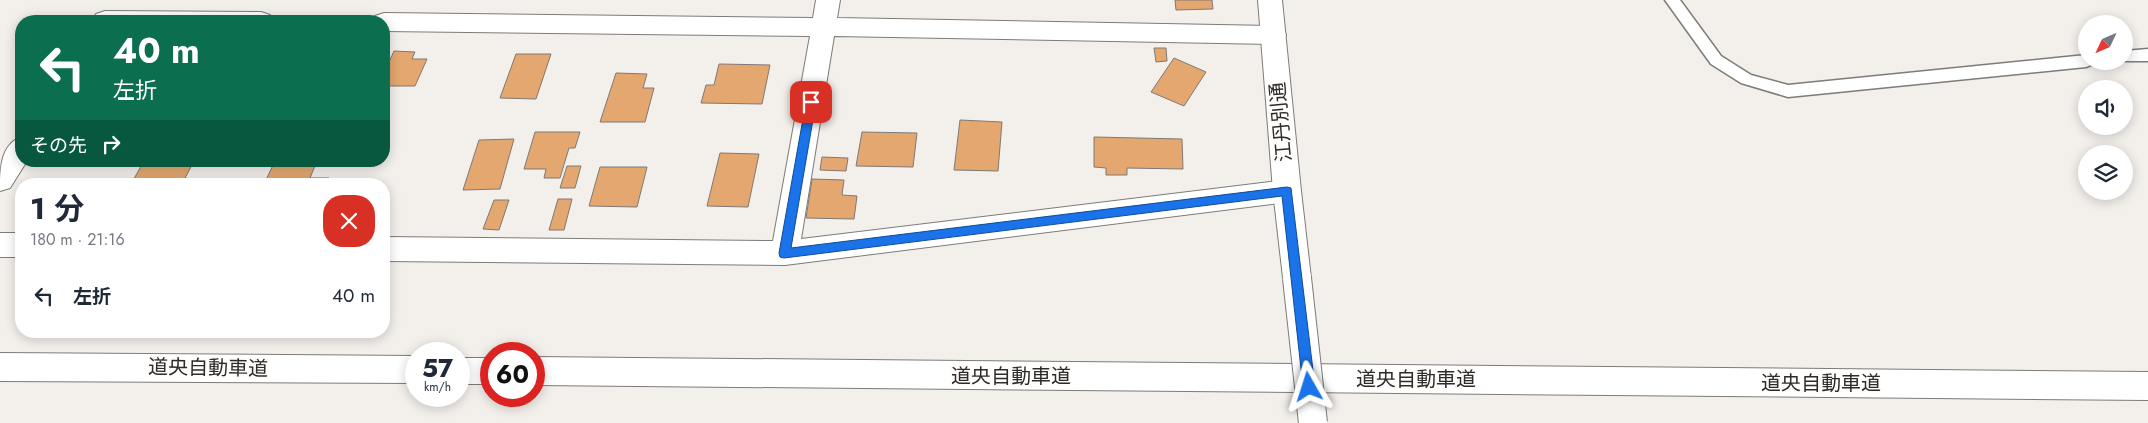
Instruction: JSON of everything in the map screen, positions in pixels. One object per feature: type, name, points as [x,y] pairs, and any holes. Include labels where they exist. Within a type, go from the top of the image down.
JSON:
[{"type":"main road","points":[[784,253],[828,0]]},
{"type":"main road","name":"江丹別通","points":[[1270,0],[1287,191],[1313,423]]},
{"type":"main road","points":[[108,14],[130,15]]},
{"type":"main road","points":[[390,22],[1274,35]]},
{"type":"main road","points":[[0,180],[15,157]]},
{"type":"main road","points":[[390,249],[784,253],[1287,191]]},
{"type":"main road","points":[[0,245],[15,245]]},
{"type":"main road","name":"道央自動車道","points":[[0,366],[405,370]]},
{"type":"main road","name":"道央自動車道","points":[[545,371],[2148,386]]},
{"type":"lane","points":[[1672,0],[1716,60],[1746,79],[1788,91],[2078,62]]},
{"type":"lane","points":[[2133,56],[2148,55]]},
{"type":"building","points":[[1175,0],[1212,0],[1213,9],[1176,10]]},
{"type":"building","points":[[1154,48],[1166,48],[1167,61],[1156,62]]},
{"type":"building","points":[[394,51],[415,52],[412,59],[427,59],[415,86],[390,86],[390,60]]},
{"type":"building","points":[[516,54],[551,54],[536,99],[500,98]]},
{"type":"building","points":[[1174,58],[1206,72],[1184,106],[1151,92]]},
{"type":"building","points":[[719,64],[770,65],[762,104],[701,103],[706,85],[714,85]]},
{"type":"building","points":[[616,73],[647,74],[643,88],[654,88],[645,122],[600,122]]},
{"type":"building","points":[[960,120],[1002,122],[998,171],[954,170]]},
{"type":"building","points":[[535,132],[580,132],[575,148],[569,148],[560,178],[544,178],[546,169],[524,169]]},
{"type":"building","points":[[862,132],[917,133],[913,167],[856,166]]},
{"type":"building","points":[[1094,137],[1182,139],[1183,169],[1127,168],[1127,175],[1106,175],[1106,168],[1094,167]]},
{"type":"building","points":[[514,139],[500,189],[463,190],[479,140]]},
{"type":"building","points":[[720,153],[759,154],[748,207],[707,206]]},
{"type":"building","points":[[822,157],[848,158],[846,171],[820,170]]},
{"type":"building","points":[[567,166],[581,166],[575,188],[560,188]]},
{"type":"building","points":[[141,167],[191,167],[185,178],[134,178]]},
{"type":"building","points":[[272,167],[315,167],[310,178],[267,178]]},
{"type":"building","points":[[600,167],[647,167],[637,207],[589,206]]},
{"type":"building","points":[[812,179],[844,180],[842,195],[857,196],[854,219],[806,218]]},
{"type":"building","points":[[558,199],[572,199],[564,230],[549,230]]},
{"type":"building","points":[[494,200],[509,200],[499,230],[483,229]]},
{"type":"route","points":[[811,102],[784,253],[1287,191],[1309,387]]}]
